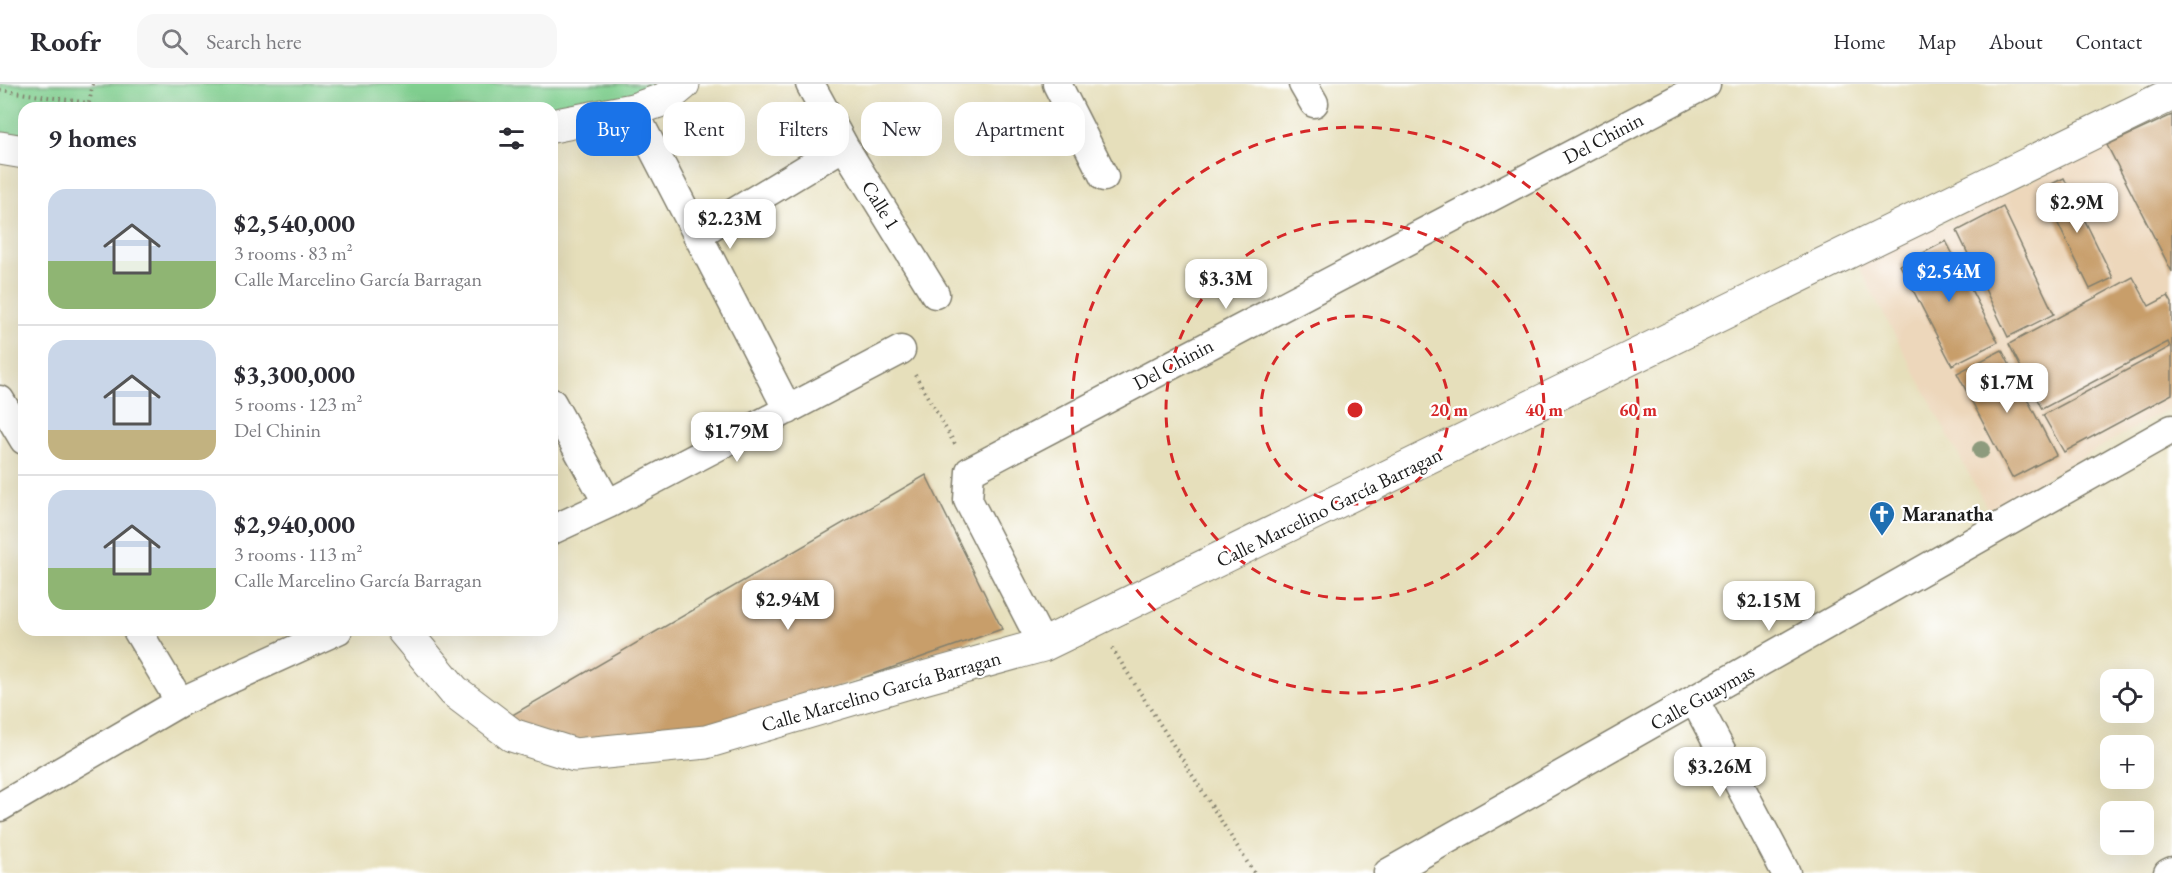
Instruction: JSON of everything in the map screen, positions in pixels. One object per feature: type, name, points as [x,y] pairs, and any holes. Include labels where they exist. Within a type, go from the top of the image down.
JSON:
[{"type":"street","points":[[651,104],[665,99],[683,84]]},
{"type":"street","name":"Calle 1","points":[[810,84],[820,102]]},
{"type":"street","points":[[1057,84],[1104,177]]},
{"type":"street","name":"Del Chinin","points":[[970,471],[1706,84]]},
{"type":"street","name":"Calle Marcelino García Barragan","points":[[408,636],[454,691],[512,735],[574,755],[706,742],[1043,645],[2172,94]]},
{"type":"street","points":[[558,125],[576,121]]},
{"type":"street","points":[[651,145],[788,410]]},
{"type":"street","points":[[0,148],[18,151]]},
{"type":"street","name":"Calle 1","points":[[849,154],[935,294]]},
{"type":"street","points":[[697,235],[827,156]]},
{"type":"street","points":[[558,527],[608,504],[901,350]]},
{"type":"street","points":[[0,400],[18,430]]},
{"type":"street","points":[[558,414],[608,504]]},
{"type":"street","name":"Calle Guaymas","points":[[1388,873],[2172,429]]},
{"type":"street","points":[[970,471],[968,500],[1043,645]]},
{"type":"street","points":[[141,636],[180,702]]},
{"type":"street","points":[[0,807],[180,702],[325,636]]},
{"type":"street","points":[[434,636],[454,691]]},
{"type":"street","points":[[1695,701],[1786,873]]},
{"type":"street","points":[[2168,873],[2172,871]]},
{"type":"path","points":[[89,102],[93,84]]},
{"type":"path","points":[[0,90],[76,102]]},
{"type":"path","points":[[901,350],[970,471]]},
{"type":"path","points":[[1095,620],[1254,873]]},
{"type":"shaded area","points":[[2107,145],[2172,272],[2172,407],[1988,510],[1857,264]]},
{"type":"green space","points":[[0,84],[683,84],[627,102],[576,102],[576,118],[558,124],[558,102],[18,102],[18,151],[0,148]]},
{"type":"building","points":[[2172,115],[2172,272],[2107,145]]},
{"type":"building","points":[[2064,178],[2113,278],[2090,289],[2041,189]]},
{"type":"building","points":[[2003,207],[2054,314],[2008,337],[1957,231]]},
{"type":"building","points":[[1946,241],[1998,342],[1952,365],[1900,265]]},
{"type":"building","points":[[2133,277],[2149,306],[2168,296],[2172,303],[2172,394],[2064,452],[2043,415],[2170,347],[2168,342],[2042,409],[2009,344]]},
{"type":"building","points":[[2002,350],[2056,455],[2012,478],[1957,373]]},
{"type":"building","points":[[926,475],[1002,629],[706,733],[564,740],[507,718]]},
{"type":"place","name":"Maranatha","points":[[1882,537]]}]
